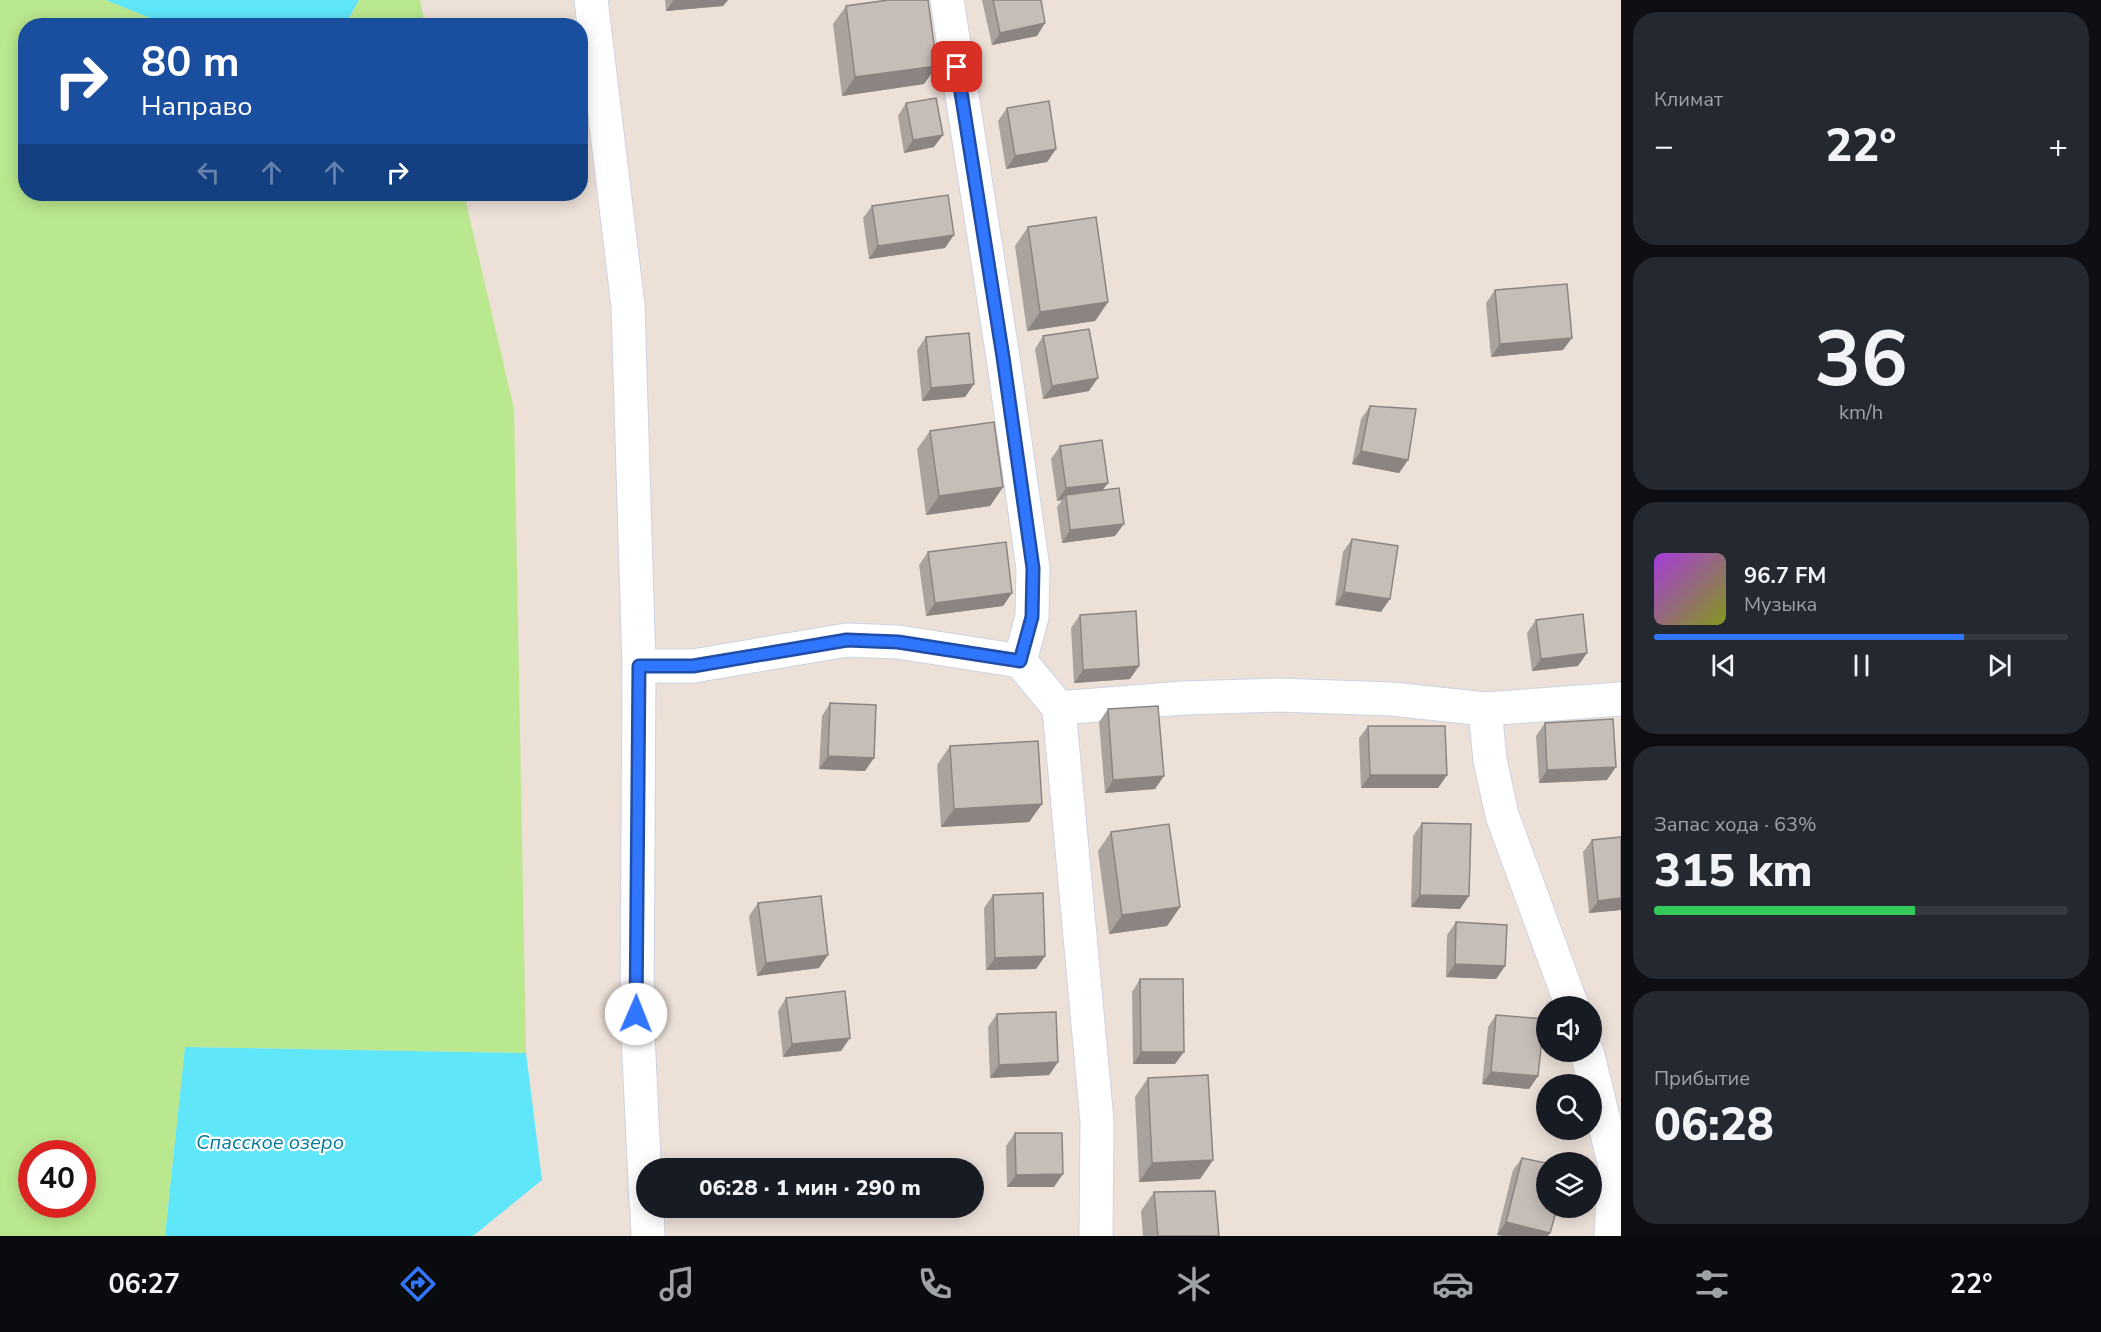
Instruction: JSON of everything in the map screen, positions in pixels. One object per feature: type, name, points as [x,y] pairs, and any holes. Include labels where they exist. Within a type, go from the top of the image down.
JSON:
[{"type":"street","points":[[591,0],[628,306],[639,666],[636,1014],[644,1158]]},
{"type":"street","points":[[947,0],[1003,357],[1033,568],[1032,617],[1020,661]]},
{"type":"street","points":[[639,666],[693,666],[847,640],[898,642],[1020,661],[1059,708],[1097,1121],[1096,1236]]},
{"type":"street","points":[[1059,708],[1183,698],[1278,695],[1392,699],[1485,709],[1621,699]]},
{"type":"street","points":[[1485,709],[1490,760],[1502,815],[1568,996]]},
{"type":"street","points":[[1589,1062],[1615,1166],[1611,1236]]},
{"type":"street","points":[[647,1218],[648,1236]]},
{"type":"green space","points":[[0,0],[106,0],[150,18],[18,18],[18,201],[466,201],[514,409],[526,1053],[185,1047],[165,1236],[0,1236]]},
{"type":"green space","points":[[359,0],[420,0],[424,18],[349,18]]},
{"type":"water","points":[[106,0],[359,0],[349,18],[150,18]]},
{"type":"water","name":"Спасское озеро","points":[[185,1047],[526,1053],[542,1180],[473,1236],[165,1236]]},
{"type":"building","points":[[888,0],[928,0],[937,66],[855,77],[846,6]]},
{"type":"building","points":[[993,0],[1041,0],[1045,23],[1000,33]]},
{"type":"building","points":[[936,98],[943,135],[913,140],[906,103]]},
{"type":"building","points":[[1049,101],[1056,149],[1015,156],[1007,108]]},
{"type":"building","points":[[948,195],[954,235],[878,246],[872,206]]},
{"type":"building","points":[[1096,217],[1108,302],[1040,312],[1028,227]]},
{"type":"building","points":[[1567,284],[1572,338],[1500,344],[1495,290]]},
{"type":"building","points":[[1089,329],[1098,378],[1052,386],[1043,336]]},
{"type":"building","points":[[969,333],[974,384],[931,388],[926,337]]},
{"type":"building","points":[[1370,406],[1416,409],[1408,460],[1361,451]]},
{"type":"building","points":[[994,422],[1003,487],[939,496],[930,431]]},
{"type":"building","points":[[1102,440],[1108,483],[1066,488],[1060,446]]},
{"type":"building","points":[[1119,488],[1124,524],[1070,530],[1066,495]]},
{"type":"building","points":[[1352,539],[1398,546],[1390,599],[1344,592]]},
{"type":"building","points":[[1006,542],[1012,593],[935,603],[928,552]]},
{"type":"building","points":[[1136,611],[1139,666],[1083,670],[1080,615]]},
{"type":"building","points":[[1583,614],[1587,653],[1541,659],[1536,620]]},
{"type":"building","points":[[830,703],[876,705],[874,758],[828,756]]},
{"type":"building","points":[[1158,706],[1164,776],[1113,780],[1108,709]]},
{"type":"building","points":[[1613,719],[1616,767],[1547,770],[1545,723]]},
{"type":"building","points":[[1368,726],[1445,726],[1447,775],[1370,775]]},
{"type":"building","points":[[1038,741],[1042,804],[954,809],[950,746]]},
{"type":"building","points":[[1422,823],[1471,824],[1469,896],[1420,895]]},
{"type":"building","points":[[1169,824],[1180,907],[1122,915],[1111,832]]},
{"type":"building","points":[[1621,837],[1621,898],[1598,901],[1592,840]]},
{"type":"building","points":[[1043,893],[1045,956],[995,958],[993,895]]},
{"type":"building","points":[[821,896],[828,955],[766,963],[758,903]]},
{"type":"building","points":[[1456,922],[1507,925],[1505,966],[1455,964]]},
{"type":"building","points":[[1140,979],[1183,979],[1184,1052],[1141,1052]]},
{"type":"building","points":[[845,991],[850,1038],[792,1044],[786,998]]},
{"type":"building","points":[[1056,1012],[1058,1062],[999,1065],[997,1014]]},
{"type":"building","points":[[1496,1015],[1536,1018],[1538,1074],[1536,1076],[1491,1072]]},
{"type":"building","points":[[1208,1075],[1213,1160],[1152,1163],[1148,1078]]},
{"type":"building","points":[[1015,1133],[1062,1133],[1063,1174],[1016,1175]]},
{"type":"building","points":[[1522,1158],[1536,1161],[1536,1218],[1554,1218],[1550,1233],[1506,1222]]},
{"type":"building","points":[[1215,1191],[1219,1236],[1158,1236],[1154,1192]]},
{"type":"route","points":[[636,1014],[639,666],[693,666],[847,640],[898,642],[1020,661],[1032,617],[1033,568],[1003,357],[957,67]]}]
